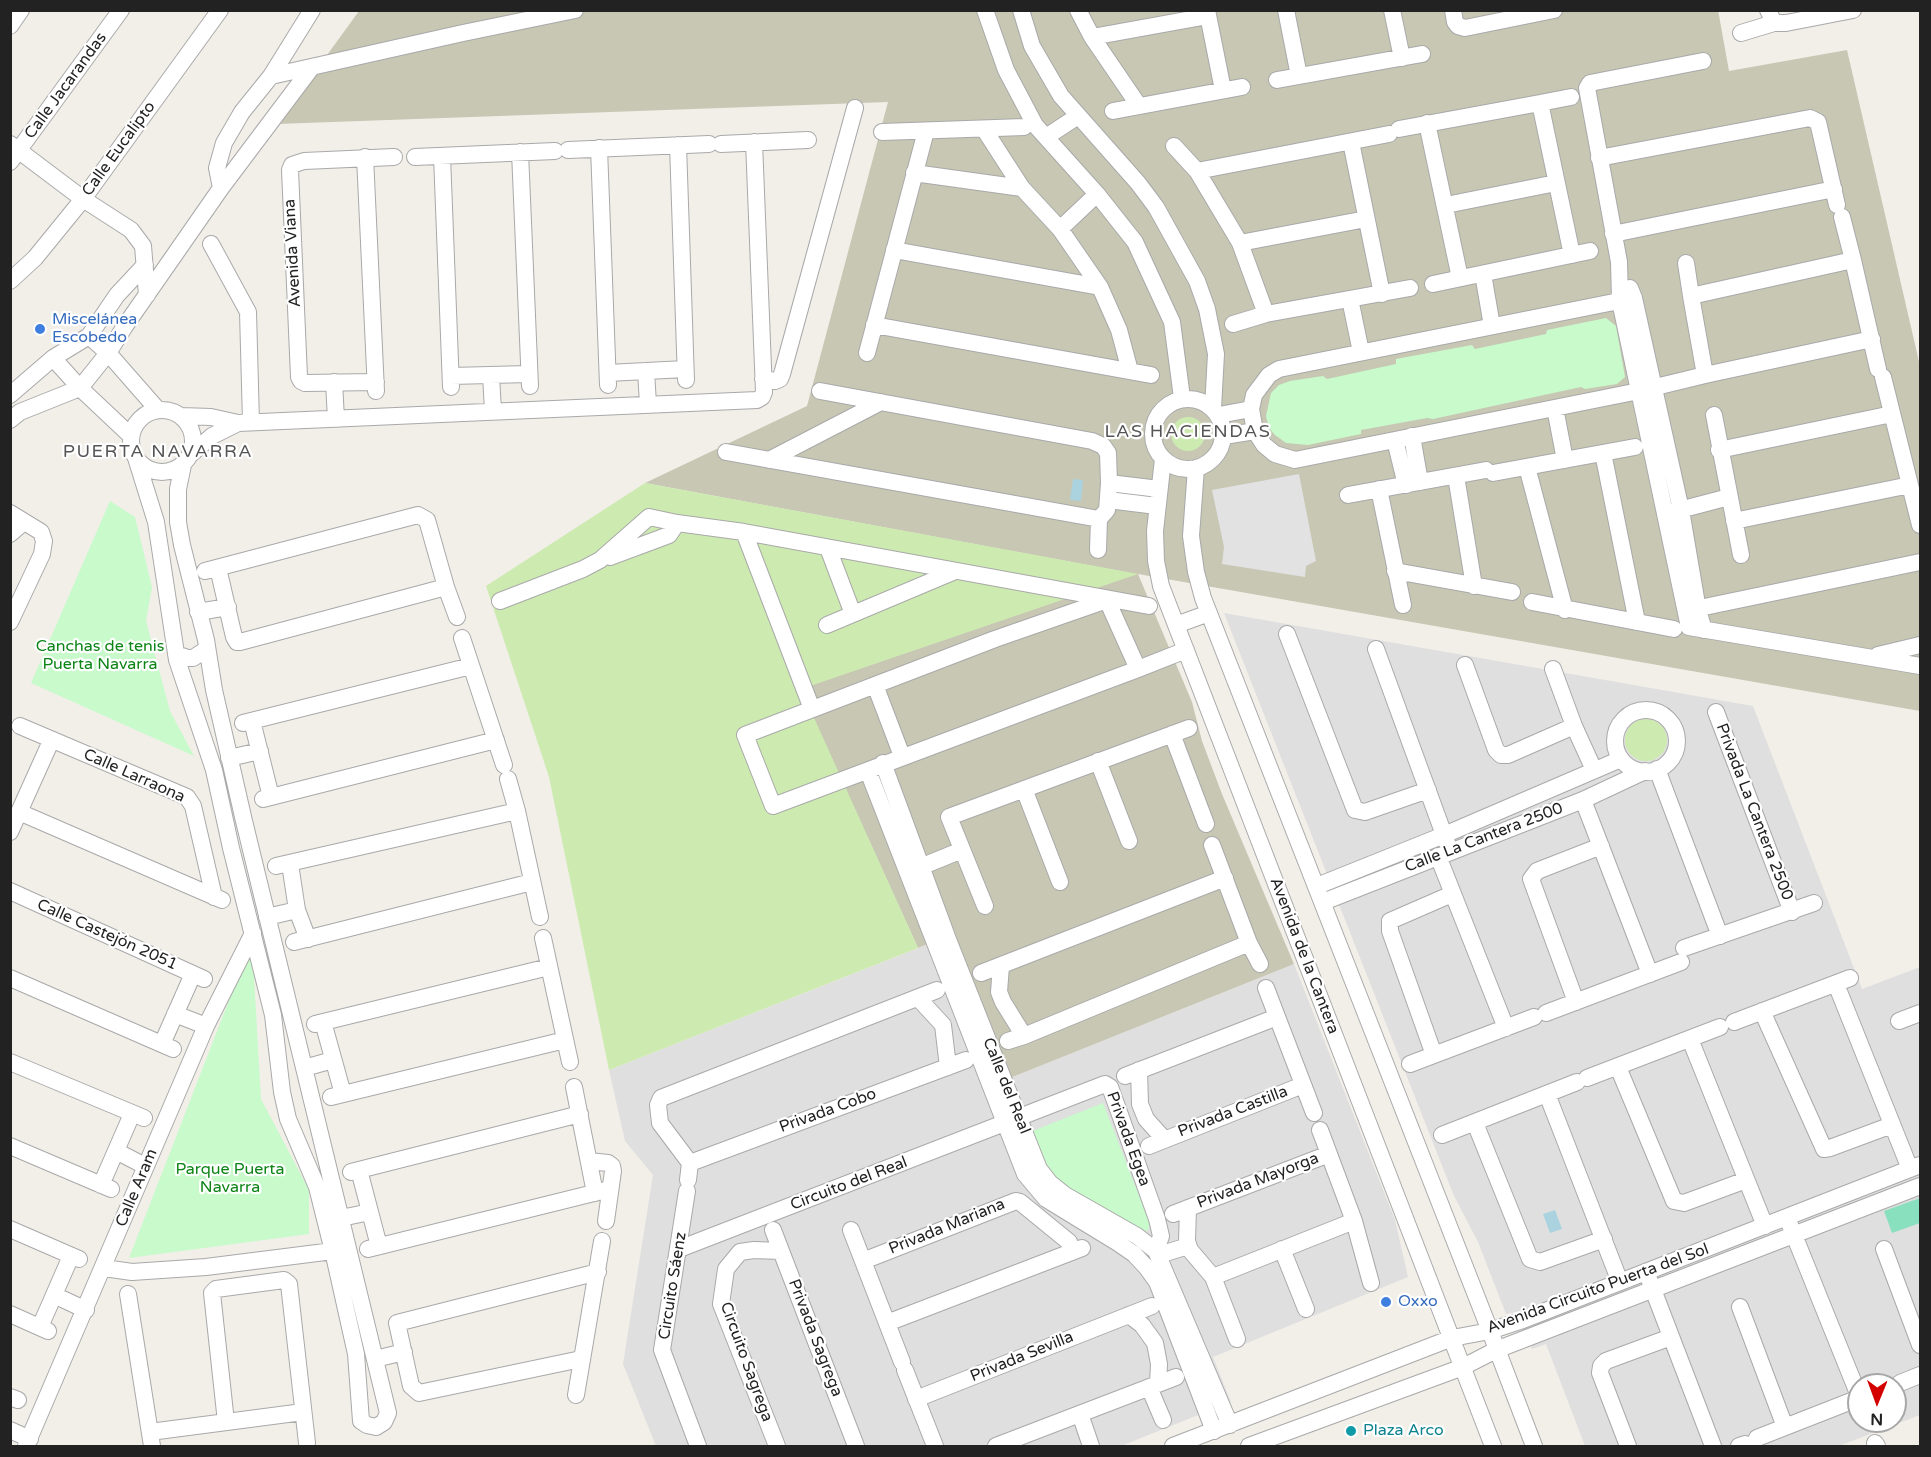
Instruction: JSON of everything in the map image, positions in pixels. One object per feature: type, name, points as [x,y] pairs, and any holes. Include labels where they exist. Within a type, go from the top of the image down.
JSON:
[{"type":"street","points":[[10,26],[21,10]]},
{"type":"street","name":"Calle Jacarandas","points":[[13,153],[121,10]]},
{"type":"street","name":"Calle Eucalipto","points":[[10,281],[35,258],[83,199],[220,10]]},
{"type":"street","points":[[221,188],[217,168],[224,143],[271,76],[312,10]]},
{"type":"street","points":[[271,76],[575,10]]},
{"type":"street","points":[[985,10],[1006,70],[1026,110],[1135,242],[1172,322],[1182,398]]},
{"type":"street","points":[[1021,10],[1032,46],[1061,96],[1138,183],[1156,207],[1197,281],[1207,309],[1216,354],[1216,411]]},
{"type":"street","points":[[1078,10],[1092,37],[1138,106]]},
{"type":"street","points":[[1286,10],[1299,76]]},
{"type":"street","points":[[1392,10],[1402,58]]},
{"type":"street","points":[[1453,10],[1458,26],[1465,28],[1554,10]]},
{"type":"street","points":[[1741,33],[1771,17],[1802,21],[1853,10]]},
{"type":"street","points":[[1092,37],[1208,13],[1223,90]]},
{"type":"street","points":[[1277,80],[1422,54]]},
{"type":"street","points":[[1703,61],[1590,83],[1587,88],[1613,234],[1692,610],[1704,630],[1920,666]]},
{"type":"street","points":[[10,420],[21,412],[80,388],[108,353],[221,188],[312,67]]},
{"type":"street","points":[[1113,111],[1242,87]]},
{"type":"street","points":[[1197,171],[1351,142],[1427,123],[1571,98]]},
{"type":"street","points":[[1540,103],[1572,255]]},
{"type":"street","points":[[763,379],[775,381],[780,379],[782,374],[855,108]]},
{"type":"street","points":[[1046,137],[1078,116]]},
{"type":"street","points":[[1599,158],[1810,118],[1818,122],[1920,525]]},
{"type":"street","points":[[1427,123],[1460,279]]},
{"type":"street","points":[[882,132],[1024,128]]},
{"type":"street","points":[[984,129],[1023,188],[1060,229],[1100,287],[1119,330],[1130,371]]},
{"type":"street","points":[[867,353],[926,131]]},
{"type":"street","points":[[416,157],[808,140]]},
{"type":"street","points":[[181,416],[193,434],[194,444],[178,489],[178,522],[229,758],[388,1413],[384,1422],[376,1427],[367,1425],[362,1420],[356,1354],[333,1251],[317,1187],[288,1119],[282,1092],[273,1015],[214,770],[174,645],[156,522],[132,449],[131,436],[136,424],[146,415],[158,410],[181,416],[211,417],[245,422],[757,400],[764,392],[754,142]]},
{"type":"street","points":[[1351,142],[1382,294]]},
{"type":"street","points":[[599,148],[608,379],[646,371],[686,375],[678,145]]},
{"type":"street","points":[[1174,146],[1197,171],[1240,243],[1266,314]]},
{"type":"street","points":[[441,156],[451,381],[491,375],[530,380],[520,152]]},
{"type":"street","points":[[13,153],[131,230],[143,246],[147,295]]},
{"type":"street","name":"Avenida Viana","points":[[365,157],[376,386],[334,382],[305,383],[299,377],[290,170],[292,165],[304,161],[365,157],[394,157]]},
{"type":"street","points":[[914,173],[1023,188]]},
{"type":"street","points":[[1446,205],[1556,183]]},
{"type":"street","points":[[1060,229],[1097,194]]},
{"type":"street","points":[[1613,234],[1838,204]]},
{"type":"street","points":[[1240,243],[1366,219]]},
{"type":"street","points":[[211,244],[248,312],[245,422]]},
{"type":"street","points":[[894,250],[1100,287]]},
{"type":"street","points":[[1433,284],[1590,251]]},
{"type":"street","points":[[1691,296],[1853,260]]},
{"type":"street","points":[[1686,263],[1705,375]]},
{"type":"street","points":[[10,395],[53,358],[89,336],[117,295],[145,265]]},
{"type":"street","points":[[1483,274],[1492,326]]},
{"type":"street","points":[[1233,324],[1266,314],[1410,288]]},
{"type":"street","points":[[1350,299],[1360,352]]},
{"type":"street","points":[[1627,299],[1279,369],[1269,375],[1254,395],[1251,410],[1255,431],[1264,445],[1275,454],[1295,460],[1646,390],[1872,339]]},
{"type":"street","points":[[874,325],[1151,375]]},
{"type":"street","points":[[89,336],[108,353],[158,410]]},
{"type":"street","points":[[53,358],[80,388],[131,436]]},
{"type":"street","points":[[646,371],[648,404]]},
{"type":"street","points":[[491,375],[493,411]]},
{"type":"street","points":[[334,382],[336,418]]},
{"type":"street","points":[[820,391],[1092,441],[1103,446],[1108,453],[1108,492],[1107,510],[1099,519],[1098,550]]},
{"type":"street","points":[[1182,398],[1193,398],[1204,401],[1216,411],[1224,427],[1224,436],[1215,458],[1206,465],[1196,468],[1178,468],[1163,459],[1153,439],[1153,428],[1156,418],[1163,409],[1182,398]]},
{"type":"street","points":[[768,460],[881,402]]},
{"type":"street","points":[[1551,409],[1561,460]]},
{"type":"street","points":[[1216,411],[1251,410]]},
{"type":"street","points":[[1719,450],[1892,414]]},
{"type":"street","points":[[1714,415],[1741,555]]},
{"type":"street","points":[[137,461],[147,469],[159,473],[172,471],[212,436],[245,422]]},
{"type":"street","points":[[1224,436],[1255,431]]},
{"type":"street","points":[[1404,438],[1413,484]]},
{"type":"street","points":[[1348,495],[1456,476],[1527,467],[1635,447]]},
{"type":"street","points":[[726,452],[1099,519]]},
{"type":"street","points":[[1603,453],[1637,622]]},
{"type":"street","name":"Avenida de la Cantera","points":[[1163,459],[1155,531],[1157,568],[1161,586],[1493,1446]]},
{"type":"street","points":[[1527,467],[1565,610]]},
{"type":"street","points":[[1196,468],[1191,512],[1192,547],[1199,585],[1534,1446]]},
{"type":"street","points":[[1456,476],[1474,585]]},
{"type":"street","points":[[1734,521],[1910,485]]},
{"type":"street","points":[[1379,489],[1403,605]]},
{"type":"street","points":[[1108,492],[1158,498]]},
{"type":"street","points":[[1673,512],[1729,497]]},
{"type":"street","points":[[446,587],[240,642],[235,639],[228,607],[212,569],[418,515],[427,520],[457,617]]},
{"type":"street","points":[[600,560],[649,517],[744,532],[1149,606]]},
{"type":"street","points":[[10,534],[17,518],[40,532],[45,541],[42,555],[10,622]]},
{"type":"street","points":[[500,601],[583,569],[600,560],[669,536],[677,523]]},
{"type":"street","points":[[744,532],[812,709]]},
{"type":"street","points":[[828,548],[853,614]]},
{"type":"street","points":[[1692,610],[1920,562]]},
{"type":"street","points":[[827,625],[954,572]]},
{"type":"street","points":[[1395,572],[1512,592]]},
{"type":"street","points":[[1107,600],[1138,669]]},
{"type":"street","points":[[1107,600],[995,639],[745,735],[773,806],[1186,650]]},
{"type":"street","points":[[1532,602],[1674,629]]},
{"type":"street","points":[[198,612],[228,607]]},
{"type":"street","points":[[1176,625],[1209,613]]},
{"type":"street","points":[[187,628],[196,629],[205,642],[193,658],[180,656],[174,645],[179,631],[187,628]]},
{"type":"street","points":[[1287,634],[1355,810],[1365,812],[1428,790]]},
{"type":"street","points":[[462,638],[517,811],[540,917]]},
{"type":"street","points":[[1872,657],[1920,645]]},
{"type":"street","points":[[1376,649],[1444,835],[1444,854],[1452,894],[1506,1028]]},
{"type":"street","points":[[471,666],[248,722],[260,751],[267,798],[496,740]]},
{"type":"street","points":[[1465,666],[1496,750],[1501,755],[1508,755],[1574,726]]},
{"type":"street","points":[[1554,669],[1574,726],[1594,770]]},
{"type":"street","points":[[874,685],[902,756]]},
{"type":"street","points":[[1640,710],[1650,710],[1668,719],[1677,738],[1676,748],[1671,758],[1651,770],[1636,770],[1621,759],[1615,740],[1617,730],[1630,714],[1640,710]]},
{"type":"street","name":"Privada La Cantera 2500","points":[[1716,712],[1792,912]]},
{"type":"street","name":"Calle Larraona","points":[[19,812],[219,899],[193,806],[187,797],[20,726]]},
{"type":"street","points":[[985,906],[949,817],[1189,728]]},
{"type":"street","points":[[1172,734],[1206,824]]},
{"type":"street","points":[[10,832],[51,741]]},
{"type":"street","points":[[229,758],[260,751]]},
{"type":"street","name":"Calle La Cantera 2500","points":[[1320,894],[1444,835],[1621,759]]},
{"type":"street","points":[[1098,762],[1129,841]]},
{"type":"street","name":"Calle del Real","points":[[876,767],[1012,1121],[1025,1174],[1046,1199],[1134,1254],[1157,1282],[1176,1333],[1194,1356]]},
{"type":"street","points":[[1651,770],[1720,936]]},
{"type":"street","name":"Calle La Cantera 2500","points":[[1320,894],[1444,854],[1583,800],[1651,770]]},
{"type":"street","points":[[1024,789],[1060,882]]},
{"type":"street","points":[[1583,800],[1650,974]]},
{"type":"street","points":[[517,811],[283,865],[297,910],[301,940],[532,882]]},
{"type":"street","points":[[1212,845],[1249,943],[1260,964]]},
{"type":"street","points":[[1576,1002],[1531,879],[1537,871],[1601,846]]},
{"type":"street","points":[[205,854],[231,848]]},
{"type":"street","points":[[914,869],[962,850]]},
{"type":"street","points":[[981,973],[1225,878]]},
{"type":"street","name":"Calle Castejón 2051","points":[[10,891],[198,977],[175,1014]]},
{"type":"street","points":[[1434,1055],[1390,932],[1390,921],[1452,894]]},
{"type":"street","name":"Privada La Cantera 2500","points":[[1410,1064],[1650,974],[1720,936],[1814,903]]},
{"type":"street","points":[[267,917],[297,910]]},
{"type":"street","name":"Calle Aram","points":[[28,1443],[206,1026],[253,933]]},
{"type":"street","points":[[543,938],[570,1062]]},
{"type":"street","points":[[1001,966],[999,992],[1016,1038],[1249,943]]},
{"type":"street","points":[[549,967],[319,1023],[333,1060],[337,1096],[565,1040]]},
{"type":"street","points":[[10,978],[167,1046],[175,1014],[206,1026]]},
{"type":"street","points":[[1442,1136],[1618,1066],[1843,981],[1892,1125],[1915,1167]]},
{"type":"street","name":"Privada Castilla","points":[[1266,988],[1314,1113]]},
{"type":"street","points":[[690,1162],[660,1123],[657,1105],[661,1098],[937,990]]},
{"type":"street","points":[[918,998],[943,1025],[948,1066]]},
{"type":"street","points":[[943,1025],[1003,1002]]},
{"type":"street","points":[[1762,1011],[1824,1149],[1830,1149],[1892,1125]]},
{"type":"street","points":[[1899,1021],[1920,1013]]},
{"type":"street","name":"Privada Castilla","points":[[1277,1017],[1132,1073],[1140,1104],[1156,1142],[1302,1084]]},
{"type":"street","points":[[1690,1039],[1765,1226]]},
{"type":"street","points":[[304,1068],[333,1060]]},
{"type":"street","name":"Privada Cobo","points":[[690,1162],[966,1060]]},
{"type":"street","points":[[10,1062],[138,1116],[116,1151],[106,1187],[10,1146]]},
{"type":"street","points":[[1618,1066],[1674,1201],[1684,1203],[1746,1179]]},
{"type":"street","name":"Privada Egea","points":[[1012,1121],[1105,1084],[1110,1087],[1157,1219],[1161,1236],[1158,1253]]},
{"type":"street","points":[[282,1092],[309,1086]]},
{"type":"street","points":[[574,1087],[589,1161],[608,1163],[612,1166],[613,1171],[603,1191],[606,1221]]},
{"type":"street","points":[[1547,1094],[1620,1282]]},
{"type":"street","points":[[1119,1112],[1140,1104]]},
{"type":"street","points":[[288,1119],[315,1113]]},
{"type":"street","points":[[580,1114],[355,1171],[370,1212],[374,1248],[603,1191]]},
{"type":"street","name":"Calle del Real","points":[[1012,1121],[1039,1169],[1050,1183],[1065,1195],[1137,1236],[1158,1253],[1205,1385],[1214,1431]]},
{"type":"street","name":"Circuito del Real","points":[[679,1249],[1012,1121]]},
{"type":"street","points":[[1475,1123],[1530,1259],[1540,1262],[1604,1239]]},
{"type":"street","name":"Privada Mayorga","points":[[1320,1130],[1354,1221],[1371,1283]]},
{"type":"street","points":[[116,1151],[145,1166]]},
{"type":"street","name":"Privada Mayorga","points":[[1188,1246],[1180,1211],[1329,1154]]},
{"type":"street","name":"Circuito Sáenz","points":[[690,1162],[679,1249],[662,1350],[698,1446]]},
{"type":"street","name":"Avenida Circuito Puerta del Sol","points":[[1173,1446],[1452,1338],[1490,1331],[1915,1167]]},
{"type":"street","name":"Avenida Circuito Puerta del Sol","points":[[1249,1446],[1462,1367],[1496,1350],[1920,1185]]},
{"type":"street","name":"Privada Mariana","points":[[863,1261],[1016,1201],[1078,1249],[887,1323]]},
{"type":"street","points":[[341,1218],[370,1212]]},
{"type":"street","points":[[1057,1233],[1071,1215]]},
{"type":"street","points":[[1786,1217],[1849,1373]]},
{"type":"street","points":[[1213,1277],[1354,1221]]},
{"type":"street","points":[[10,1229],[76,1257],[54,1295],[45,1329],[10,1314]]},
{"type":"street","points":[[732,1229],[740,1252],[781,1251]]},
{"type":"street","name":"Privada Sagrega","points":[[773,1230],[856,1446]]},
{"type":"street","points":[[851,1230],[935,1446]]},
{"type":"street","points":[[576,1395],[602,1241]]},
{"type":"street","points":[[1158,1253],[1188,1246],[1194,1257],[1213,1277],[1237,1339]]},
{"type":"street","points":[[1884,1249],[1920,1345]]},
{"type":"street","points":[[1282,1250],[1306,1309]]},
{"type":"street","points":[[104,1268],[132,1272],[247,1262],[333,1251]]},
{"type":"street","name":"Circuito Sagrega","points":[[740,1252],[726,1269],[722,1304],[777,1446]]},
{"type":"street","points":[[247,1262],[249,1284]]},
{"type":"street","points":[[581,1359],[419,1393],[411,1386],[398,1323],[598,1272]]},
{"type":"street","points":[[1646,1272],[1713,1446]]},
{"type":"street","points":[[226,1422],[212,1293],[216,1289],[284,1280],[289,1284],[307,1443]]},
{"type":"street","points":[[128,1294],[151,1439],[226,1422],[303,1412]]},
{"type":"street","points":[[54,1295],[86,1310]]},
{"type":"street","name":"Privada Sevilla","points":[[916,1399],[1152,1306]]},
{"type":"street","points":[[1740,1307],[1785,1427]]},
{"type":"street","points":[[1129,1315],[1142,1325],[1155,1343],[1160,1364],[1154,1385],[1163,1420]]},
{"type":"street","points":[[1155,1343],[1176,1333]]},
{"type":"street","points":[[1628,1446],[1600,1373],[1601,1366],[1606,1361],[1671,1337]]},
{"type":"street","points":[[375,1359],[404,1352]]},
{"type":"street","points":[[1006,1445],[1176,1377]]},
{"type":"street","name":"Calle del Real","points":[[1205,1385],[1230,1425]]},
{"type":"street","points":[[1747,1443],[1847,1402]]},
{"type":"street","points":[[1080,1414],[1091,1446]]},
{"type":"street","points":[[10,1430],[28,1443]]},
{"type":"shaded area","points":[[1718,10],[1729,71],[1847,50],[1920,366],[1920,711],[1138,574],[1192,702],[1202,741],[1222,794],[1294,964],[1010,1078],[953,934],[918,948],[800,689],[1136,574],[645,483],[807,406],[888,102],[277,124],[359,11]]},
{"type":"shaded area","points":[[1299,474],[1316,561],[1306,566],[1305,577],[1222,564],[1224,547],[1212,490]]},
{"type":"shaded area","points":[[1224,613],[1753,706],[1862,989],[1920,967],[1920,1415],[1907,1420],[1907,1373],[1847,1373],[1847,1433],[1873,1433],[1839,1446],[1585,1446],[1546,1344],[1532,1349],[1516,1312],[1506,1314],[1478,1242],[1454,1196]]},
{"type":"shaded area","points":[[954,934],[1010,1078],[1294,964],[1395,1220],[1408,1277],[1213,1357],[1231,1402],[1121,1446],[656,1446],[623,1364],[653,1175],[625,1141],[609,1070]]},
{"type":"green space","points":[[1606,318],[1616,326],[1625,377],[1617,384],[1585,389],[1581,387],[1433,419],[1427,418],[1361,430],[1361,434],[1308,445],[1286,443],[1269,428],[1266,416],[1271,393],[1279,385],[1290,381],[1323,376],[1327,379],[1396,364],[1396,359],[1472,345],[1475,349],[1546,334],[1547,330]]},
{"type":"green space","points":[[1188,417],[1200,422],[1205,434],[1200,446],[1188,451],[1176,446],[1171,434],[1176,422]]},
{"type":"green space","points":[[645,483],[1138,574],[801,689],[918,948],[609,1070],[549,777],[486,586]]},
{"type":"green space","name":"Canchas de tenis Puerta Navarra","points":[[110,501],[135,517],[152,587],[146,621],[170,711],[194,756],[31,683]]},
{"type":"green space","points":[[1646,719],[1654,720],[1661,725],[1666,732],[1666,748],[1661,755],[1654,760],[1646,761],[1638,760],[1631,755],[1626,748],[1625,740],[1626,732],[1631,725],[1638,720]]},
{"type":"green space","name":"Parque Puerta Navarra","points":[[252,941],[261,1099],[309,1190],[309,1234],[129,1258]]},
{"type":"green space","points":[[1103,1103],[1150,1224],[1148,1230],[1144,1232],[1070,1191],[1045,1167],[1030,1132]]},
{"type":"green space","points":[[1920,1198],[1920,1223],[1892,1233],[1884,1211]]},
{"type":"water","points":[[1073,479],[1083,480],[1081,501],[1070,500]]},
{"type":"water","points":[[1555,1210],[1562,1229],[1550,1233],[1543,1214]]},
{"type":"place","name":"Miscelánea Escobedo","points":[[40,329]]},
{"type":"place","name":"Oxxo","points":[[1386,1302]]},
{"type":"place","name":"Plaza Arco","points":[[1351,1431]]},
{"type":"district","name":"LAS HACIENDAS","points":[[1188,432]]},
{"type":"district","name":"PUERTA NAVARRA","points":[[158,452]]}]
